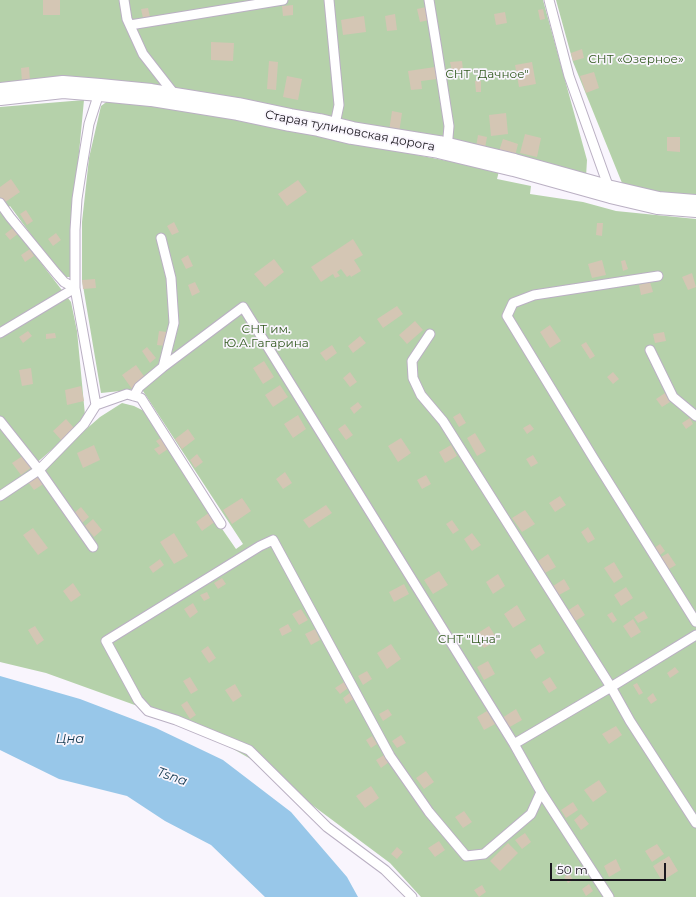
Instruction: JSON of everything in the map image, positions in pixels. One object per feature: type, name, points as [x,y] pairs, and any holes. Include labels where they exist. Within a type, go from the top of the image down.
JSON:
[{"type":"street","name":"Старая тулиновская дорога","points":[[0,94],[63,87],[178,99],[447,149],[514,165],[611,192],[658,202],[696,206]]},
{"type":"lane","points":[[124,0],[127,19],[143,54],[178,99]]},
{"type":"lane","points":[[130,26],[283,0]]},
{"type":"lane","points":[[329,0],[339,105],[334,129]]},
{"type":"lane","points":[[428,0],[449,126],[447,149]]},
{"type":"lane","points":[[549,0],[569,76],[611,192]]},
{"type":"lane","points":[[96,405],[75,288],[75,230],[77,198],[89,124],[100,90]]},
{"type":"lane","points":[[0,203],[56,273],[64,282],[75,288]]},
{"type":"lane","points":[[161,238],[171,278],[174,323],[164,367]]},
{"type":"lane","points":[[658,276],[534,295],[513,303],[507,316],[696,622]]},
{"type":"lane","points":[[0,333],[75,288]]},
{"type":"lane","points":[[134,396],[140,387],[164,367],[243,307],[514,744],[541,792],[609,897]]},
{"type":"lane","points":[[430,334],[412,361],[413,378],[421,395],[443,421],[611,687],[630,721],[696,823]]},
{"type":"lane","points":[[650,350],[673,397],[696,416]]},
{"type":"lane","points":[[0,496],[39,470],[84,424],[96,405],[127,394],[141,398],[221,524]]},
{"type":"lane","points":[[0,421],[39,470],[93,546]]},
{"type":"lane","points":[[412,897],[385,870],[327,827],[249,750],[176,720],[148,711],[138,700],[106,641],[260,546],[273,540],[390,756],[429,812],[466,856],[484,854],[531,814],[541,792]]},
{"type":"lane","points":[[514,744],[696,635]]},
{"type":"green space","name":"СНТ \"Дачное\"","points":[[0,0],[543,0],[587,160],[586,177],[336,120],[198,91],[70,78],[0,87]]},
{"type":"green space","name":"СНТ «Озерное»","points":[[556,0],[696,0],[696,195],[642,191],[622,183],[573,62]]},
{"type":"green space","name":"СНТ \"Цна\"","points":[[84,100],[74,206],[71,277],[62,277],[10,206],[2,212],[71,302],[77,331],[85,415],[79,426],[33,466],[43,467],[100,417],[122,403],[134,406],[148,413],[182,471],[236,549],[243,544],[139,385],[130,390],[101,393],[82,280],[82,222],[89,158],[101,106],[109,100],[212,113],[499,171],[497,179],[531,186],[530,194],[583,202],[616,211],[696,219],[696,897],[421,897],[390,863],[249,758],[193,726],[46,673],[0,662],[0,107]]},
{"type":"water","points":[[0,676],[80,699],[156,728],[223,760],[291,812],[347,877],[358,897],[265,897],[211,845],[165,821],[127,796],[59,779],[0,750]]},
{"type":"building","points":[[43,0],[60,0],[60,15],[43,15]]},
{"type":"building","points":[[293,5],[293,15],[283,16],[282,6]]},
{"type":"building","points":[[426,7],[429,20],[420,22],[417,9]]},
{"type":"building","points":[[148,8],[150,17],[143,18],[141,9]]},
{"type":"building","points":[[543,9],[545,19],[540,20],[538,10]]},
{"type":"building","points":[[505,12],[507,23],[496,25],[494,14]]},
{"type":"building","points":[[395,14],[397,30],[387,31],[385,16]]},
{"type":"building","points":[[364,16],[366,32],[343,35],[341,20]]},
{"type":"building","points":[[211,42],[234,43],[233,61],[211,60]]},
{"type":"building","points":[[582,49],[584,58],[573,61],[571,53]]},
{"type":"building","points":[[269,61],[278,62],[276,90],[267,89]]},
{"type":"building","points":[[462,61],[463,70],[452,72],[450,62]]},
{"type":"building","points":[[532,62],[536,84],[519,87],[515,65]]},
{"type":"building","points":[[29,67],[30,81],[22,82],[21,68]]},
{"type":"building","points":[[435,67],[437,79],[421,81],[422,89],[411,90],[408,71]]},
{"type":"building","points":[[594,72],[599,88],[586,93],[580,76]]},
{"type":"building","points":[[287,76],[302,79],[298,100],[283,97]]},
{"type":"building","points":[[475,81],[481,81],[481,92],[476,92]]},
{"type":"building","points":[[392,111],[402,113],[399,133],[389,131]]},
{"type":"building","points":[[506,113],[508,134],[491,136],[489,115]]},
{"type":"building","points":[[525,134],[541,138],[537,157],[520,153]]},
{"type":"building","points":[[478,135],[487,137],[485,148],[476,147]]},
{"type":"building","points":[[667,137],[680,137],[680,152],[667,151]]},
{"type":"building","points":[[503,139],[518,144],[515,156],[499,151]]},
{"type":"building","points":[[11,179],[20,192],[4,203],[0,197],[0,187]]},
{"type":"building","points":[[298,180],[307,192],[287,206],[278,194]]},
{"type":"building","points":[[26,210],[33,221],[27,225],[20,214]]},
{"type":"building","points":[[174,222],[179,232],[172,235],[167,226]]},
{"type":"building","points":[[597,223],[603,223],[602,236],[596,235]]},
{"type":"building","points":[[14,227],[19,233],[10,240],[5,234]]},
{"type":"building","points":[[56,233],[61,240],[53,246],[48,239]]},
{"type":"building","points":[[353,239],[363,255],[354,260],[361,271],[351,277],[350,275],[347,277],[341,269],[337,272],[340,276],[335,278],[333,274],[321,282],[311,267]]},
{"type":"building","points":[[30,249],[34,256],[25,262],[21,255]]},
{"type":"building","points":[[188,255],[193,266],[186,269],[181,259]]},
{"type":"building","points":[[274,259],[284,272],[265,287],[254,274]]},
{"type":"building","points":[[602,260],[606,275],[592,278],[588,264]]},
{"type":"building","points":[[625,260],[628,269],[623,271],[621,261]]},
{"type":"building","points":[[692,273],[696,287],[688,290],[682,277]]},
{"type":"building","points":[[95,279],[96,288],[83,289],[82,280]]},
{"type":"building","points":[[195,282],[200,292],[192,296],[188,285]]},
{"type":"building","points":[[650,282],[653,292],[641,295],[639,285]]},
{"type":"building","points":[[397,306],[403,314],[383,328],[377,319]]},
{"type":"building","points":[[415,321],[423,330],[407,344],[399,335]]},
{"type":"building","points":[[550,325],[561,341],[550,348],[540,332]]},
{"type":"building","points":[[28,331],[32,336],[23,343],[19,337]]},
{"type":"building","points":[[159,331],[167,332],[165,346],[157,345]]},
{"type":"building","points":[[664,332],[666,341],[655,343],[653,334]]},
{"type":"building","points":[[55,333],[56,338],[46,339],[46,334]]},
{"type":"building","points":[[360,336],[366,343],[353,353],[348,346]]},
{"type":"building","points":[[586,342],[595,356],[590,359],[581,345]]},
{"type":"building","points":[[332,345],[337,353],[326,361],[320,353]]},
{"type":"building","points":[[147,347],[156,358],[150,363],[142,351]]},
{"type":"building","points":[[264,361],[274,377],[263,384],[253,368]]},
{"type":"building","points":[[136,365],[146,379],[132,389],[122,375]]},
{"type":"building","points":[[31,368],[33,384],[22,386],[19,370]]},
{"type":"building","points":[[350,372],[357,382],[350,387],[343,378]]},
{"type":"building","points":[[613,372],[619,379],[613,384],[607,377]]},
{"type":"building","points":[[280,385],[288,397],[273,407],[265,395]]},
{"type":"building","points":[[81,386],[84,401],[67,405],[65,390]]},
{"type":"building","points":[[665,393],[670,402],[662,407],[656,399]]},
{"type":"building","points":[[358,402],[362,407],[354,414],[350,408]]},
{"type":"building","points":[[460,413],[466,423],[459,427],[453,417]]},
{"type":"building","points":[[298,415],[306,429],[293,438],[284,424]]},
{"type":"building","points":[[690,418],[693,424],[686,429],[682,423]]},
{"type":"building","points":[[66,419],[75,429],[62,441],[53,431]]},
{"type":"building","points":[[345,424],[353,435],[346,440],[338,429]]},
{"type":"building","points":[[530,424],[534,429],[527,434],[523,428]]},
{"type":"building","points":[[188,429],[195,439],[182,449],[175,439]]},
{"type":"building","points":[[475,433],[486,451],[477,456],[467,438]]},
{"type":"building","points":[[164,436],[171,447],[159,455],[154,449],[160,446],[156,441]]},
{"type":"building","points":[[401,438],[411,453],[398,462],[388,446]]},
{"type":"building","points":[[94,445],[100,460],[83,468],[77,453]]},
{"type":"building","points":[[451,445],[457,456],[445,463],[439,452]]},
{"type":"building","points":[[197,454],[203,462],[195,468],[190,460]]},
{"type":"building","points":[[24,455],[32,467],[21,475],[12,463]]},
{"type":"building","points":[[533,455],[538,463],[531,467],[526,459]]},
{"type":"building","points":[[285,472],[292,483],[283,489],[276,479]]},
{"type":"building","points":[[39,474],[45,483],[34,490],[28,482]]},
{"type":"building","points":[[426,475],[431,484],[422,489],[417,480]]},
{"type":"building","points":[[560,496],[566,505],[555,512],[549,503]]},
{"type":"building","points":[[242,498],[251,511],[232,524],[223,510]]},
{"type":"building","points":[[326,505],[332,513],[309,528],[303,520]]},
{"type":"building","points":[[81,507],[89,517],[82,523],[73,514]]},
{"type":"building","points":[[525,510],[535,524],[522,532],[512,518]]},
{"type":"building","points":[[210,512],[216,521],[202,531],[196,522]]},
{"type":"building","points":[[93,519],[102,530],[94,537],[85,526]]},
{"type":"building","points":[[452,520],[459,530],[453,534],[446,524]]},
{"type":"building","points":[[588,527],[595,539],[588,543],[581,532]]},
{"type":"building","points":[[33,528],[48,548],[38,555],[23,535]]},
{"type":"building","points":[[174,533],[188,556],[174,564],[160,542]]},
{"type":"building","points":[[472,533],[481,545],[472,551],[464,539]]},
{"type":"building","points":[[660,544],[665,551],[660,555],[654,548]]},
{"type":"building","points":[[668,553],[676,565],[669,569],[661,557]]},
{"type":"building","points":[[548,554],[556,567],[545,573],[538,561]]},
{"type":"building","points":[[160,559],[164,565],[153,573],[149,567]]},
{"type":"building","points":[[614,562],[623,577],[614,583],[604,568]]},
{"type":"building","points":[[439,571],[448,585],[433,594],[424,580]]},
{"type":"building","points":[[498,574],[505,586],[493,594],[486,582]]},
{"type":"building","points":[[222,578],[226,584],[218,589],[214,583]]},
{"type":"building","points":[[564,579],[570,589],[559,595],[553,586]]},
{"type":"building","points":[[73,583],[81,595],[71,602],[63,591]]},
{"type":"building","points":[[404,584],[409,594],[394,602],[389,592]]},
{"type":"building","points":[[626,587],[633,598],[621,606],[614,595]]},
{"type":"building","points":[[207,592],[210,598],[204,601],[200,595]]},
{"type":"building","points":[[193,603],[198,612],[190,618],[184,609]]},
{"type":"building","points":[[578,604],[585,615],[574,622],[567,611]]},
{"type":"building","points":[[517,605],[526,620],[513,628],[504,614]]},
{"type":"building","points":[[301,609],[308,620],[299,625],[292,614]]},
{"type":"building","points":[[644,611],[648,618],[638,623],[634,617]]},
{"type":"building","points":[[612,612],[617,620],[613,623],[607,615]]},
{"type":"building","points":[[633,619],[641,632],[631,638],[623,626]]},
{"type":"building","points":[[288,624],[292,631],[282,636],[279,629]]},
{"type":"building","points":[[35,626],[44,640],[37,645],[28,630]]},
{"type":"building","points":[[489,626],[498,640],[484,648],[475,635]]},
{"type":"building","points":[[315,629],[320,640],[311,645],[305,634]]},
{"type":"building","points":[[391,644],[401,659],[387,669],[377,653]]},
{"type":"building","points":[[540,644],[545,653],[536,659],[530,650]]},
{"type":"building","points":[[208,646],[216,658],[209,663],[201,651]]},
{"type":"building","points":[[488,661],[495,674],[484,680],[477,667]]},
{"type":"building","points":[[675,667],[679,672],[670,678],[667,673]]},
{"type":"building","points":[[367,671],[372,679],[363,685],[358,676]]},
{"type":"building","points":[[190,677],[198,690],[191,694],[183,681]]},
{"type":"building","points":[[550,677],[557,688],[549,693],[542,682]]},
{"type":"building","points":[[344,682],[348,688],[340,694],[335,688]]},
{"type":"building","points":[[637,683],[643,693],[639,695],[633,685]]},
{"type":"building","points":[[235,684],[242,696],[233,702],[225,690]]},
{"type":"building","points":[[351,692],[355,698],[346,704],[343,698]]},
{"type":"building","points":[[653,693],[657,700],[651,704],[647,698]]},
{"type":"building","points":[[187,701],[196,715],[190,719],[181,705]]},
{"type":"building","points":[[388,709],[392,715],[383,721],[379,714]]},
{"type":"building","points":[[516,709],[522,720],[508,728],[502,718]]},
{"type":"building","points":[[487,711],[495,724],[484,730],[477,717]]},
{"type":"building","points":[[616,726],[622,735],[609,744],[602,734]]},
{"type":"building","points":[[401,735],[406,743],[397,748],[392,741]]},
{"type":"building","points":[[372,736],[377,744],[371,748],[366,740]]},
{"type":"building","points":[[384,755],[389,762],[381,768],[376,760]]},
{"type":"building","points":[[426,771],[434,782],[424,789],[416,778]]},
{"type":"building","points":[[599,780],[607,792],[593,802],[584,790]]},
{"type":"building","points":[[371,786],[379,798],[365,808],[356,796]]},
{"type":"building","points":[[573,802],[578,810],[566,818],[561,810]]},
{"type":"building","points":[[464,811],[472,822],[463,828],[455,817]]},
{"type":"building","points":[[581,814],[589,824],[581,830],[574,820]]},
{"type":"building","points":[[525,833],[531,842],[522,849],[515,840]]},
{"type":"building","points":[[439,841],[445,850],[435,857],[428,848]]},
{"type":"building","points":[[508,843],[518,853],[500,871],[490,861]]},
{"type":"building","points":[[657,844],[664,854],[652,862],[645,851]]},
{"type":"building","points":[[397,847],[403,852],[397,859],[391,854]]},
{"type":"building","points":[[669,856],[678,871],[662,881],[653,866]]},
{"type":"building","points":[[616,859],[621,870],[609,877],[604,866]]},
{"type":"building","points":[[569,873],[573,880],[568,883],[564,877]]},
{"type":"building","points":[[589,884],[593,891],[586,896],[582,889]]},
{"type":"building","points":[[482,885],[486,892],[479,897],[474,890]]},
{"type":"park label","name":"СНТ им. Ю.А.Гагарина","points":[[266,336]]},
{"type":"water label","name":"Цна","points":[[70,739]]},
{"type":"water label","name":"Tsna","points":[[172,777]]}]
